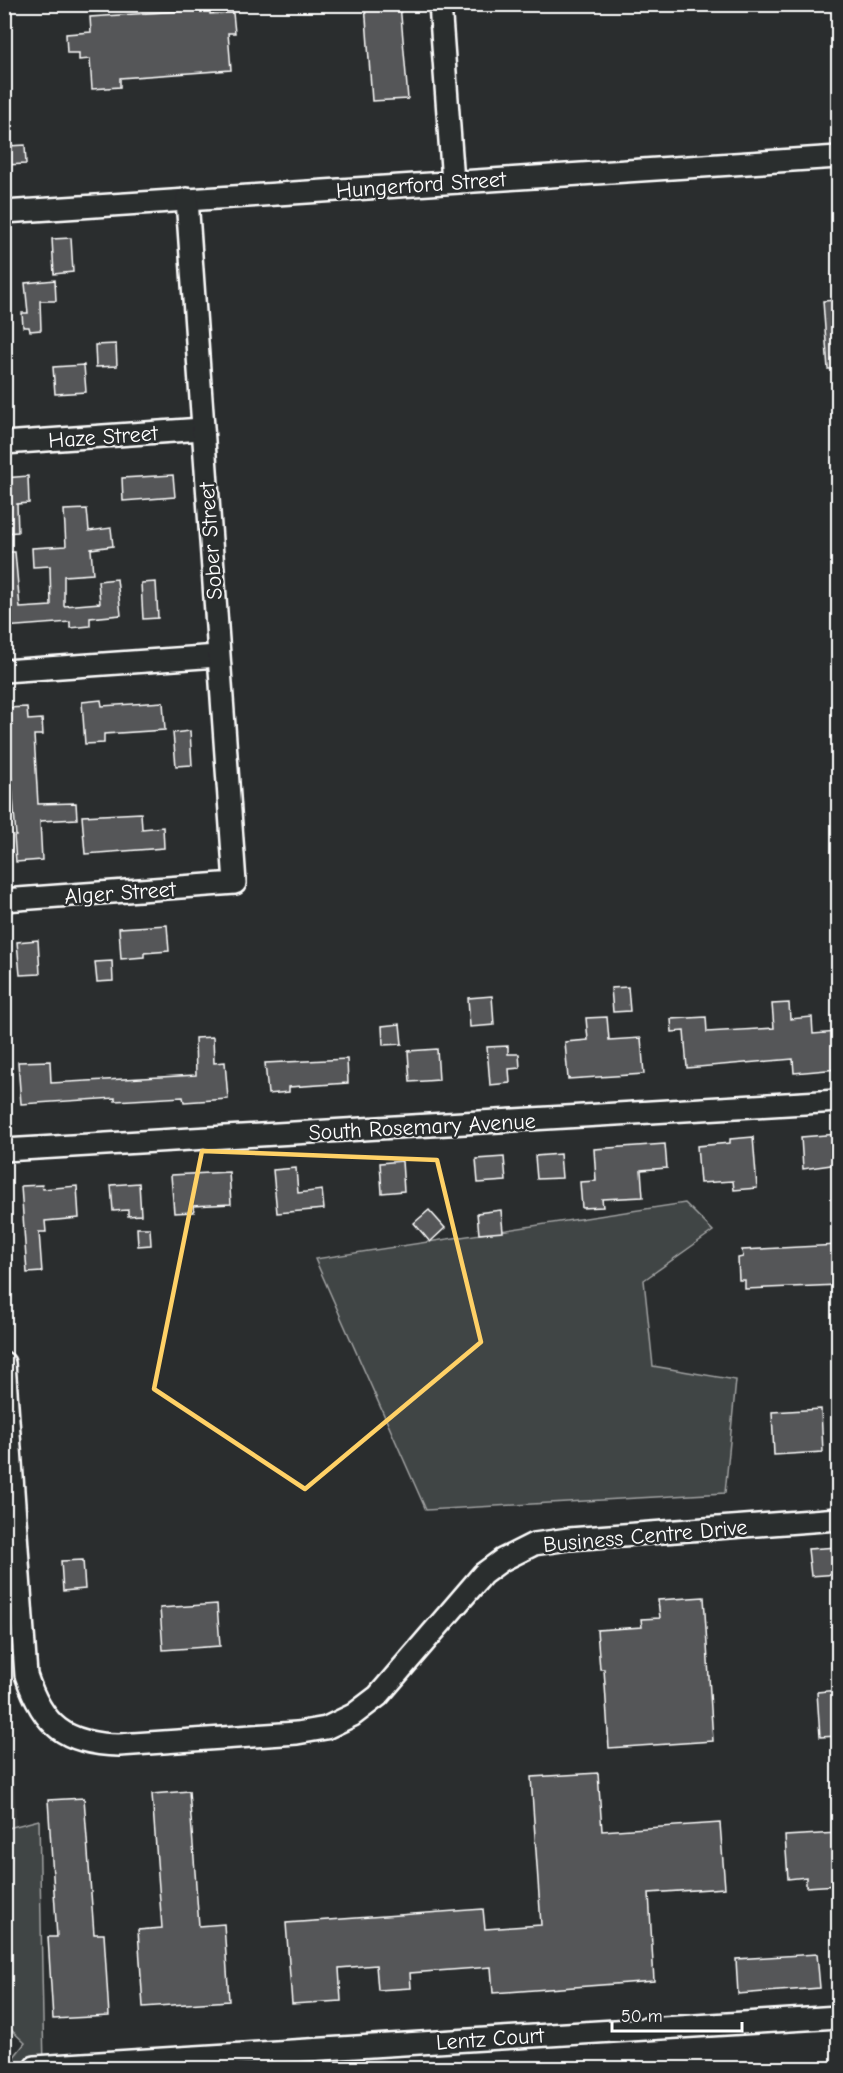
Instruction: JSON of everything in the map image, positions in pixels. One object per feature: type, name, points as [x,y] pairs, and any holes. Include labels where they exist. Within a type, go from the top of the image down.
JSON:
[{"type":"street","points":[[440,4],[453,182]]},
{"type":"street","name":"Hungerford Street","points":[[4,212],[838,157]]},
{"type":"street","name":"Sober Street","points":[[187,199],[235,883]]},
{"type":"street","name":"Haze Street","points":[[4,443],[202,429]]},
{"type":"street","points":[[4,671],[218,656]]},
{"type":"street","name":"Alger Street","points":[[4,900],[235,883]]},
{"type":"street","name":"South Rosemary Avenue","points":[[4,1150],[838,1101]]},
{"type":"street","points":[[4,1363],[6,1409]]},
{"type":"street","name":"Business Centre Drive","points":[[6,1409],[26,1675],[33,1698],[44,1715],[59,1731],[95,1745],[297,1733],[326,1728],[353,1714],[378,1696],[483,1574],[502,1560],[534,1544],[569,1539],[838,1519]]},
{"type":"street","name":"Lentz Court","points":[[35,2067],[838,2017]]},
{"type":"highlighted area","points":[[202,1151],[437,1160],[481,1342],[305,1489],[154,1389]]},
{"type":"shaded area","points":[[685,1203],[713,1231],[644,1280],[653,1366],[736,1380],[725,1493],[426,1510],[315,1259]]},
{"type":"shaded area","points":[[4,1572],[26,2020],[4,2020]]},
{"type":"shaded area","points":[[39,1820],[44,2068],[5,2068],[25,2043],[5,2024],[4,1829]]},
{"type":"building","points":[[365,4],[400,4],[408,99],[372,101]]},
{"type":"building","points":[[210,9],[210,14],[233,13],[235,33],[228,33],[231,70],[120,78],[120,87],[92,89],[90,59],[79,60],[79,53],[67,53],[66,34],[91,32],[90,17]]},
{"type":"building","points":[[25,145],[26,164],[4,165],[4,150],[8,149],[8,146]]},
{"type":"building","points":[[71,238],[73,272],[54,274],[52,239]]},
{"type":"building","points":[[55,280],[56,301],[40,301],[41,330],[30,331],[29,327],[23,327],[22,313],[28,313],[25,283]]},
{"type":"building","points":[[838,300],[838,369],[828,369],[823,301]]},
{"type":"building","points":[[116,344],[117,366],[96,367],[95,345]]},
{"type":"building","points":[[84,365],[86,392],[55,394],[53,367]]},
{"type":"building","points":[[173,475],[175,497],[123,501],[122,478]]},
{"type":"building","points":[[28,476],[29,503],[17,504],[18,532],[4,533],[4,478]]},
{"type":"building","points":[[87,509],[89,531],[111,528],[113,546],[91,549],[93,574],[64,576],[64,606],[100,603],[98,581],[117,579],[121,615],[90,618],[90,626],[70,628],[70,622],[4,627],[4,552],[15,552],[20,608],[51,606],[50,566],[33,567],[32,548],[66,546],[64,510]]},
{"type":"building","points":[[156,582],[158,618],[143,619],[141,583]]},
{"type":"building","points":[[101,700],[102,706],[163,702],[165,730],[104,734],[104,743],[85,744],[82,702]]},
{"type":"building","points":[[27,707],[28,720],[42,719],[43,735],[34,735],[38,804],[76,803],[77,819],[40,821],[42,860],[16,862],[6,708]]},
{"type":"building","points":[[190,731],[192,765],[176,766],[173,733]]},
{"type":"building","points":[[141,813],[142,829],[163,827],[164,848],[85,854],[82,816]]},
{"type":"building","points":[[167,925],[169,951],[144,953],[144,957],[121,959],[119,928]]},
{"type":"building","points":[[38,940],[40,974],[20,975],[17,942]]},
{"type":"building","points":[[112,961],[113,981],[97,982],[95,962]]},
{"type":"building","points":[[628,987],[630,1011],[613,1012],[611,988]]},
{"type":"building","points":[[492,996],[494,1025],[470,1027],[468,998]]},
{"type":"building","points":[[789,1003],[790,1019],[812,1017],[813,1034],[838,1032],[838,1069],[794,1073],[793,1059],[687,1068],[684,1031],[672,1032],[671,1019],[706,1017],[707,1032],[774,1028],[772,1004]]},
{"type":"building","points":[[607,1017],[609,1040],[641,1038],[644,1074],[568,1079],[565,1042],[588,1040],[586,1018]]},
{"type":"building","points":[[400,1024],[402,1044],[383,1045],[382,1026]]},
{"type":"building","points":[[213,1037],[214,1063],[225,1062],[228,1099],[184,1102],[183,1097],[115,1101],[115,1098],[21,1104],[18,1062],[50,1061],[51,1083],[196,1075],[195,1038]]},
{"type":"building","points":[[508,1046],[508,1054],[519,1054],[520,1068],[509,1069],[510,1083],[490,1085],[487,1047]]},
{"type":"building","points":[[437,1049],[439,1080],[410,1082],[408,1051]]},
{"type":"building","points":[[347,1059],[348,1083],[289,1087],[289,1092],[268,1094],[265,1063]]},
{"type":"building","points":[[838,1134],[838,1164],[803,1169],[801,1137]]},
{"type":"building","points":[[753,1137],[757,1188],[734,1190],[733,1181],[700,1183],[697,1146],[730,1143],[730,1139]]},
{"type":"building","points":[[665,1144],[667,1168],[641,1170],[643,1197],[602,1199],[603,1207],[582,1208],[580,1182],[596,1181],[594,1149]]},
{"type":"building","points":[[560,1154],[562,1178],[537,1179],[535,1156]]},
{"type":"building","points":[[504,1157],[506,1181],[478,1183],[476,1159]]},
{"type":"building","points":[[402,1161],[404,1191],[382,1193],[380,1163]]},
{"type":"building","points":[[296,1168],[298,1193],[322,1190],[324,1209],[277,1213],[273,1170]]},
{"type":"building","points":[[229,1172],[231,1204],[193,1206],[194,1212],[174,1213],[171,1175]]},
{"type":"building","points":[[139,1183],[141,1215],[128,1216],[128,1210],[113,1211],[111,1185]]},
{"type":"building","points":[[42,1185],[43,1189],[77,1186],[79,1218],[45,1221],[46,1232],[39,1232],[42,1272],[27,1273],[21,1186]]},
{"type":"building","points":[[429,1210],[445,1228],[430,1242],[414,1223]]},
{"type":"building","points":[[501,1210],[503,1232],[479,1234],[477,1213]]},
{"type":"building","points":[[137,1228],[150,1228],[151,1245],[138,1246]]},
{"type":"building","points":[[838,1245],[838,1285],[745,1289],[745,1280],[739,1280],[738,1258],[743,1257],[742,1250]]},
{"type":"building","points":[[821,1409],[823,1452],[774,1455],[772,1412]]},
{"type":"building","points":[[838,1547],[838,1574],[811,1576],[808,1549]]},
{"type":"building","points":[[83,1560],[85,1589],[63,1591],[61,1561]]},
{"type":"building","points":[[704,1597],[713,1741],[609,1748],[604,1669],[600,1669],[597,1630],[642,1627],[641,1619],[660,1618],[658,1600]]},
{"type":"building","points":[[217,1604],[220,1646],[163,1650],[160,1608]]},
{"type":"building","points":[[838,1690],[838,1736],[820,1737],[817,1692]]},
{"type":"building","points":[[598,1773],[602,1831],[720,1823],[725,1888],[649,1893],[654,1981],[493,1993],[491,1967],[410,1973],[411,1988],[378,1990],[376,1965],[339,1968],[341,2001],[292,2004],[286,1923],[483,1909],[485,1929],[541,1925],[531,1777]]},
{"type":"building","points":[[189,1791],[199,1926],[224,1924],[229,2001],[143,2007],[138,1930],[162,1928],[152,1794]]},
{"type":"building","points":[[84,1798],[94,1934],[104,1934],[109,2016],[53,2019],[48,1937],[57,1937],[48,1800]]},
{"type":"building","points":[[838,1833],[838,1885],[806,1887],[806,1877],[788,1879],[785,1836]]},
{"type":"building","points":[[817,1954],[820,1988],[738,1994],[736,1959]]}]
